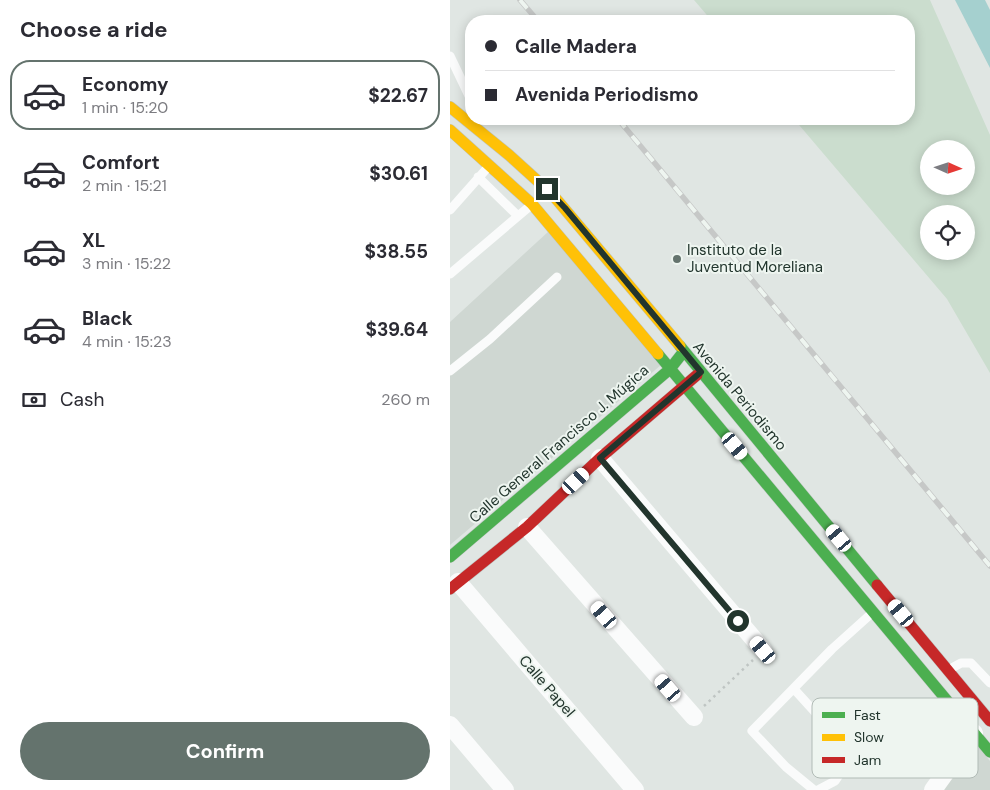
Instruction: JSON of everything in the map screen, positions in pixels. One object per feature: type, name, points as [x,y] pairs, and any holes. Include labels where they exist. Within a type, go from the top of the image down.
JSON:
[{"type":"street","name":"Avenida Periodismo","points":[[450,107],[465,119]]},
{"type":"street","name":"Avenida Periodismo","points":[[473,125],[504,149],[670,369],[874,612],[964,698]]},
{"type":"street","name":"Avenida Periodismo","points":[[450,130],[490,164],[540,196],[565,208],[889,599],[953,698]]},
{"type":"street","name":"Calle General Francisco J. Múgica","points":[[450,557],[670,369],[684,352]]},
{"type":"street","points":[[454,586],[527,527],[600,458],[701,372]]},
{"type":"street","points":[[600,458],[763,650]]},
{"type":"street","points":[[527,527],[694,717]]},
{"type":"street","name":"Calle Papel","points":[[454,586],[636,790]]},
{"type":"street","name":"Avenida Periodismo","points":[[978,710],[990,721]]},
{"type":"street","points":[[450,725],[505,790]]},
{"type":"street","name":"Avenida Periodismo","points":[[978,738],[990,752]]},
{"type":"street","points":[[933,790],[942,778]]},
{"type":"lane","points":[[450,56],[465,87]]},
{"type":"lane","points":[[483,125],[489,137]]},
{"type":"lane","points":[[450,210],[504,149]]},
{"type":"lane","points":[[478,177],[518,216]]},
{"type":"lane","points":[[450,274],[540,196]]},
{"type":"lane","points":[[450,371],[490,339],[557,277]]},
{"type":"lane","points":[[814,790],[786,767],[752,731],[832,649],[889,599]]},
{"type":"lane","points":[[941,677],[961,663],[972,663],[990,684]]},
{"type":"lane","points":[[794,689],[812,709]]},
{"type":"lane","points":[[818,790],[837,778]]},
{"type":"path","points":[[694,717],[763,650]]},
{"type":"shaded area","points":[[549,231],[661,365],[450,545],[450,322]]},
{"type":"shaded area","points":[[978,747],[990,761],[990,790],[941,790],[949,778],[978,778]]},
{"type":"green space","points":[[694,0],[930,0],[990,135],[990,373],[947,299],[799,125],[915,125],[915,15],[707,15]]},
{"type":"water","points":[[955,0],[985,0],[990,10],[990,68]]},
{"type":"railway","points":[[520,0],[533,15]]},
{"type":"railway","points":[[623,125],[990,566]]},
{"type":"traffic: fast","points":[[680,346],[877,585]]},
{"type":"traffic: fast","points":[[658,354],[945,698]]},
{"type":"traffic: fast","points":[[450,557],[670,369],[681,355]]},
{"type":"traffic: fast","points":[[978,738],[990,752]]},
{"type":"traffic: slow","points":[[450,107],[465,119]]},
{"type":"traffic: slow","points":[[472,125],[552,194],[680,346]]},
{"type":"traffic: slow","points":[[450,130],[532,204],[658,354]]},
{"type":"traffic: jam","points":[[450,589],[527,527],[600,458],[697,375]]},
{"type":"traffic: jam","points":[[877,585],[971,698]]},
{"type":"traffic: jam","points":[[978,707],[990,721]]},
{"type":"place","name":"Instituto de la Juventud Moreliana","points":[[677,259]]},
{"type":"route","points":[[547,189],[565,208],[701,372],[600,458],[738,621]]}]
